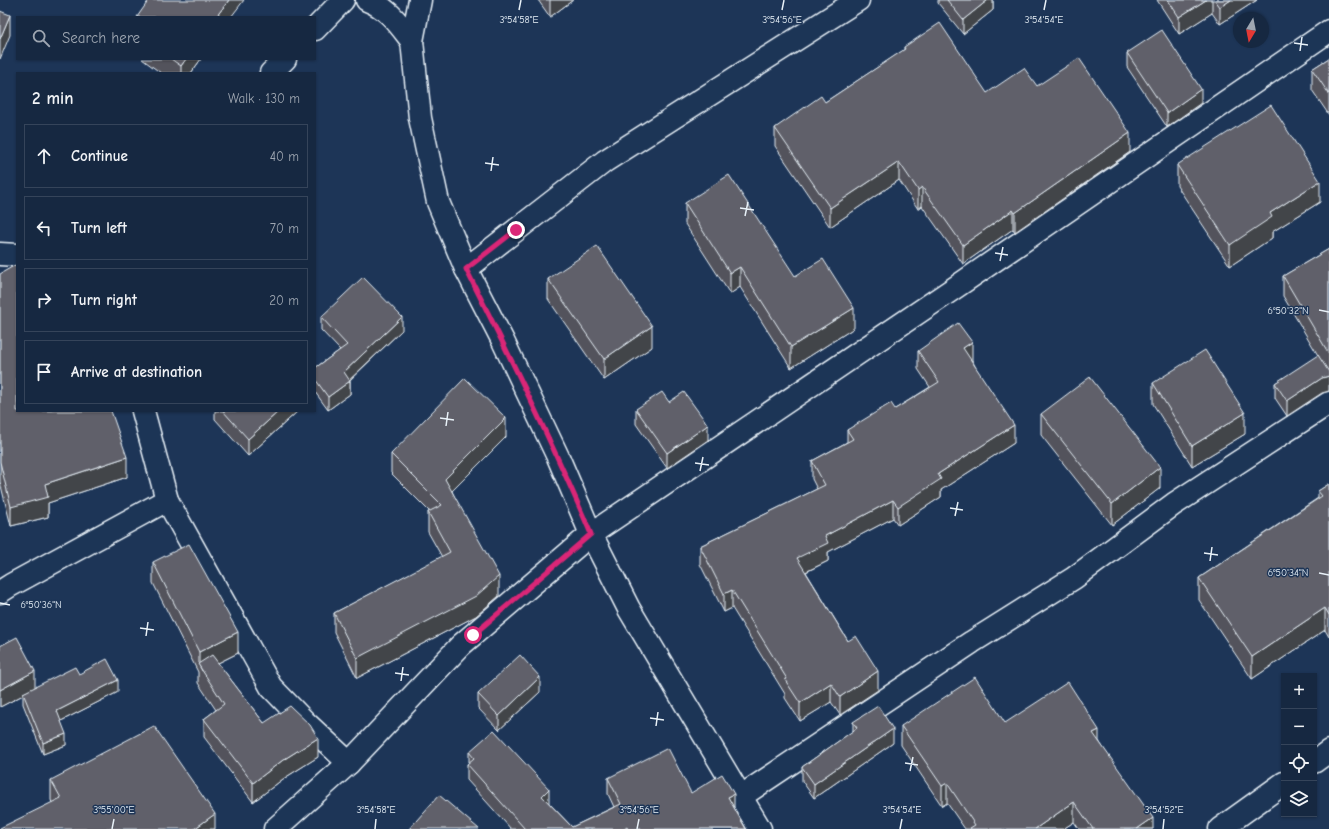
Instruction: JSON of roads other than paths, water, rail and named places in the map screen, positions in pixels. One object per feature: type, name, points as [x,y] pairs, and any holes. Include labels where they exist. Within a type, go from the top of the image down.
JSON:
[{"type":"street","points":[[316,28],[343,0]]},
{"type":"street","points":[[366,0],[381,7],[392,15],[412,41]]},
{"type":"street","points":[[420,0],[412,41],[420,118],[438,202],[466,269],[503,341],[555,450],[591,534],[629,609],[760,829]]},
{"type":"street","points":[[466,269],[604,161],[858,0]]},
{"type":"street","points":[[275,829],[349,763],[461,645],[591,534],[956,288],[1329,31]]},
{"type":"street","points":[[272,72],[284,60]]},
{"type":"street","points":[[0,254],[16,255]]},
{"type":"street","points":[[740,797],[972,642],[1074,578],[1174,504],[1329,403]]},
{"type":"street","points":[[143,412],[167,500],[271,687],[305,722],[349,763]]},
{"type":"street","points":[[0,592],[167,500]]},
{"type":"street","points":[[1317,760],[1329,752]]},
{"type":"street","points":[[1220,829],[1281,785]]}]
